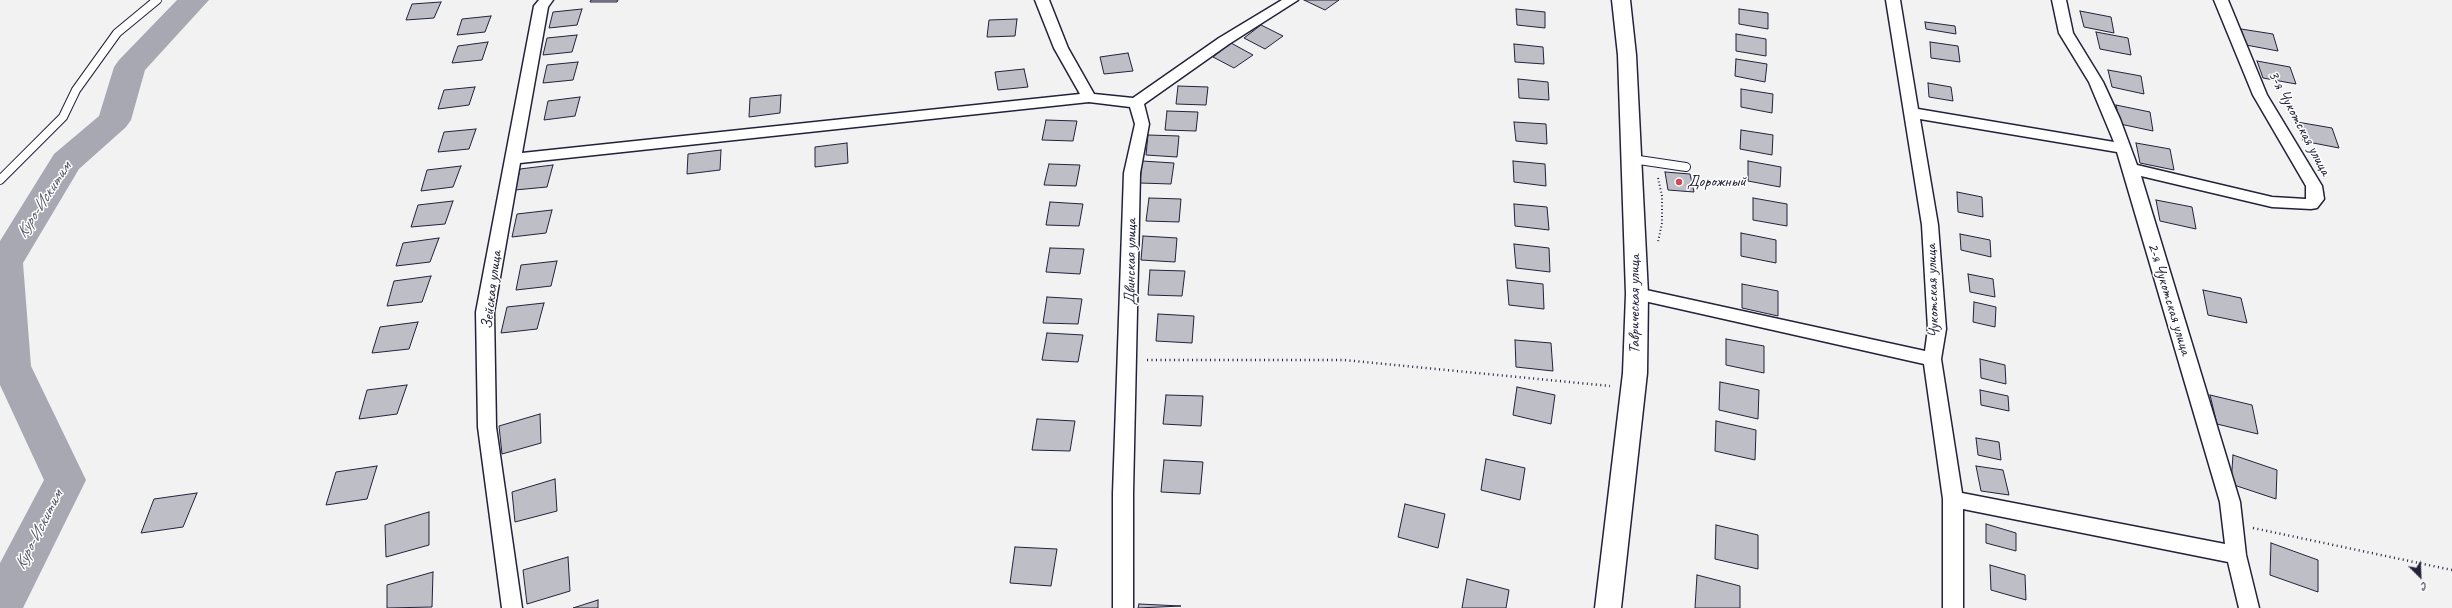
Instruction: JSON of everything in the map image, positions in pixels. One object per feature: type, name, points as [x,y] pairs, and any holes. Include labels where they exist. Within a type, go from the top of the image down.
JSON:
[{"type":"main road","name":"Таврическая улица","points":[[1608,608],[1635,373],[1637,294],[1627,55],[1621,0]]},
{"type":"street","name":"Зейская улица","points":[[512,608],[487,427],[485,312],[541,6],[546,0]]},
{"type":"street","points":[[1042,0],[1061,48],[1089,98]]},
{"type":"street","points":[[513,159],[1089,98],[1136,103],[1224,41],[1290,0]]},
{"type":"street","name":"Чукотская улица","points":[[1893,0],[1913,113],[1930,225],[1936,329],[1932,359],[1953,499],[1953,608]]},
{"type":"street","name":"2-я Чукотская улица","points":[[2059,0],[2066,33],[2096,82],[2113,119],[2122,148],[2131,169],[2230,502],[2236,555],[2249,608]]},
{"type":"street","name":"3-я Чукотская улица","points":[[2131,169],[2272,202],[2302,205],[2312,204],[2316,199],[2314,186],[2260,95],[2221,0]]},
{"type":"street","name":"Двинская улица","points":[[1123,608],[1123,493],[1128,360],[1132,173],[1142,124],[1136,103]]},
{"type":"street","points":[[1913,113],[2122,148]]},
{"type":"street","points":[[1637,294],[1932,359]]},
{"type":"street","points":[[1953,499],[2236,555]]},
{"type":"lane","points":[[0,180],[63,117],[76,90],[117,33],[157,0]]},
{"type":"lane","points":[[1632,159],[1686,167]]},
{"type":"path","points":[[1655,163],[1662,196],[1662,223],[1657,246]]},
{"type":"path","points":[[1128,360],[1344,360],[1610,387],[1610,380]]},
{"type":"path","points":[[2233,524],[2452,570]]},
{"type":"building","points":[[591,0],[618,0],[617,2],[590,2]]},
{"type":"building","points":[[1304,0],[1339,0],[1325,10]]},
{"type":"building","points":[[441,2],[434,18],[406,20],[412,4]]},
{"type":"building","points":[[582,9],[577,25],[549,28],[553,12]]},
{"type":"building","points":[[1516,9],[1545,12],[1545,28],[1517,25]]},
{"type":"building","points":[[1739,9],[1768,13],[1768,29],[1739,24]]},
{"type":"building","points":[[2080,11],[2111,17],[2114,33],[2084,27]]},
{"type":"building","points":[[491,16],[485,32],[457,35],[462,19]]},
{"type":"building","points":[[1017,19],[1015,36],[987,37],[989,20]]},
{"type":"building","points":[[1925,22],[1955,26],[1956,34],[1926,29]]},
{"type":"building","points":[[1261,25],[1283,36],[1265,49],[1244,38]]},
{"type":"building","points":[[2241,29],[2273,34],[2278,51],[2246,45]]},
{"type":"building","points":[[2096,32],[2128,38],[2131,55],[2100,49]]},
{"type":"building","points":[[1736,34],[1766,39],[1766,56],[1736,51]]},
{"type":"building","points":[[577,35],[572,52],[543,55],[547,38]]},
{"type":"building","points":[[488,42],[482,60],[452,63],[458,46]]},
{"type":"building","points":[[1930,42],[1958,46],[1960,62],[1931,58]]},
{"type":"building","points":[[1231,43],[1253,55],[1234,68],[1213,57]]},
{"type":"building","points":[[1514,44],[1543,47],[1544,64],[1515,62]]},
{"type":"building","points":[[1128,53],[1133,71],[1104,74],[1100,57]]},
{"type":"building","points":[[1736,59],[1767,64],[1765,82],[1735,76]]},
{"type":"building","points":[[2257,61],[2290,67],[2296,84],[2263,78]]},
{"type":"building","points":[[578,62],[573,80],[543,83],[547,65]]},
{"type":"building","points":[[1024,69],[1028,87],[998,90],[995,72]]},
{"type":"building","points":[[2108,70],[2141,76],[2144,94],[2112,87]]},
{"type":"building","points":[[1518,79],[1548,82],[1549,100],[1519,98]]},
{"type":"building","points":[[1928,83],[1951,87],[1953,101],[1929,97]]},
{"type":"building","points":[[1178,86],[1208,87],[1206,105],[1176,104]]},
{"type":"building","points":[[475,87],[469,105],[438,109],[444,90]]},
{"type":"building","points":[[1741,89],[1773,94],[1772,113],[1741,107]]},
{"type":"building","points":[[781,95],[780,113],[749,117],[750,98]]},
{"type":"building","points":[[580,97],[575,116],[544,120],[548,101]]},
{"type":"building","points":[[2116,105],[2150,112],[2153,131],[2120,124]]},
{"type":"building","points":[[1167,111],[1198,112],[1196,131],[1165,130]]},
{"type":"building","points":[[1046,120],[1077,121],[1073,141],[1042,140]]},
{"type":"building","points":[[1514,122],[1546,124],[1547,144],[1516,141]]},
{"type":"building","points":[[2297,122],[2332,128],[2339,148],[2303,141]]},
{"type":"building","points":[[476,129],[469,149],[438,152],[444,132]]},
{"type":"building","points":[[1741,130],[1773,135],[1772,155],[1740,149]]},
{"type":"building","points":[[1148,135],[1179,136],[1177,157],[1146,155]]},
{"type":"building","points":[[847,143],[848,163],[815,167],[815,147]]},
{"type":"building","points":[[2136,143],[2170,149],[2174,170],[2140,163]]},
{"type":"building","points":[[721,150],[720,170],[687,174],[688,154]]},
{"type":"building","points":[[1142,161],[1174,163],[1171,184],[1140,183]]},
{"type":"building","points":[[1513,161],[1545,164],[1546,186],[1514,182]]},
{"type":"building","points":[[1748,161],[1781,167],[1780,187],[1748,181]]},
{"type":"building","points":[[1049,164],[1080,165],[1076,186],[1044,185]]},
{"type":"building","points":[[553,165],[547,187],[515,190],[520,169]]},
{"type":"building","points":[[461,166],[453,187],[421,191],[427,170]]},
{"type":"building","name":"Дорожный","points":[[1665,172],[1690,174],[1694,192],[1668,190]]},
{"type":"building","points":[[1957,192],[1982,197],[1983,217],[1958,212]]},
{"type":"building","points":[[1149,198],[1181,199],[1179,222],[1146,221]]},
{"type":"building","points":[[1753,198],[1787,204],[1787,226],[1753,220]]},
{"type":"building","points":[[2156,200],[2192,207],[2196,229],[2160,221]]},
{"type":"building","points":[[453,201],[445,224],[411,227],[418,205]]},
{"type":"building","points":[[1050,202],[1083,204],[1079,226],[1046,225]]},
{"type":"building","points":[[1514,204],[1547,207],[1549,230],[1515,226]]},
{"type":"building","points":[[552,210],[546,233],[512,237],[517,214]]},
{"type":"building","points":[[1741,233],[1776,240],[1776,263],[1741,256]]},
{"type":"building","points":[[1960,234],[1990,240],[1991,257],[1961,250]]},
{"type":"building","points":[[1143,236],[1177,238],[1175,262],[1141,260]]},
{"type":"building","points":[[439,238],[430,262],[396,266],[403,243]]},
{"type":"building","points":[[1514,244],[1549,248],[1550,272],[1516,268]]},
{"type":"building","points":[[1050,248],[1084,249],[1080,274],[1046,272]]},
{"type":"building","points":[[557,261],[551,286],[516,290],[521,265]]},
{"type":"building","points":[[1150,270],[1185,271],[1182,296],[1148,295]]},
{"type":"building","points":[[1968,274],[1993,279],[1995,297],[1970,292]]},
{"type":"building","points":[[431,276],[422,302],[387,306],[394,281]]},
{"type":"building","points":[[1507,280],[1543,284],[1544,309],[1509,305]]},
{"type":"building","points":[[1742,284],[1778,291],[1778,316],[1742,308]]},
{"type":"building","points":[[2203,290],[2241,298],[2247,323],[2208,315]]},
{"type":"building","points":[[1047,297],[1082,299],[1078,324],[1043,323]]},
{"type":"building","points":[[1974,302],[1996,307],[1995,327],[1973,322]]},
{"type":"building","points":[[544,303],[537,329],[501,333],[507,307]]},
{"type":"building","points":[[1158,314],[1194,316],[1192,343],[1156,341]]},
{"type":"building","points":[[418,322],[409,349],[372,353],[380,327]]},
{"type":"building","points":[[1047,333],[1083,335],[1078,362],[1042,360]]},
{"type":"building","points":[[1726,339],[1764,346],[1764,373],[1726,365]]},
{"type":"building","points":[[1515,340],[1551,343],[1553,371],[1516,367]]},
{"type":"building","points":[[1980,359],[2005,365],[2006,384],[1981,378]]},
{"type":"building","points":[[1720,382],[1759,390],[1758,419],[1719,410]]},
{"type":"building","points":[[407,385],[397,414],[359,419],[367,390]]},
{"type":"building","points":[[1517,387],[1555,395],[1551,424],[1513,415]]},
{"type":"building","points":[[1980,390],[2008,396],[2009,411],[1981,405]]},
{"type":"building","points":[[1166,395],[1203,396],[1201,426],[1163,424]]},
{"type":"building","points":[[2210,395],[2252,405],[2258,434],[2217,424]]},
{"type":"building","points":[[540,414],[541,443],[502,454],[499,426]]},
{"type":"building","points":[[1037,419],[1075,421],[1070,451],[1032,450]]},
{"type":"building","points":[[1716,421],[1756,430],[1755,460],[1715,451]]},
{"type":"building","points":[[1976,438],[1999,442],[2001,460],[1978,455]]},
{"type":"building","points":[[2233,455],[2277,470],[2276,499],[2231,484]]},
{"type":"building","points":[[1486,459],[1525,468],[1520,500],[1481,490]]},
{"type":"building","points":[[1164,460],[1203,462],[1200,494],[1161,492]]},
{"type":"building","points":[[377,466],[367,499],[326,505],[336,472]]},
{"type":"building","points":[[1976,466],[2003,470],[2009,495],[1981,491]]},
{"type":"building","points":[[555,479],[557,511],[515,522],[512,492]]},
{"type":"building","points":[[197,493],[183,527],[141,533],[154,499]]},
{"type":"building","points":[[1405,504],[1445,514],[1438,548],[1398,537]]},
{"type":"building","points":[[429,512],[429,545],[386,557],[385,525]]},
{"type":"building","points":[[1986,524],[2016,533],[2016,551],[1986,543]]},
{"type":"building","points":[[1716,525],[1758,535],[1758,569],[1715,559]]},
{"type":"building","points":[[2271,543],[2318,560],[2318,592],[2270,575]]},
{"type":"building","points":[[1015,547],[1057,549],[1051,586],[1010,583]]},
{"type":"building","points":[[568,557],[570,591],[527,604],[523,570]]},
{"type":"building","points":[[1990,565],[2025,575],[2026,600],[1991,590]]},
{"type":"building","points":[[433,572],[432,607],[387,608],[387,585]]},
{"type":"building","points":[[1697,575],[1740,586],[1740,608],[1695,608]]},
{"type":"building","points":[[1467,579],[1509,590],[1506,608],[1462,608]]},
{"type":"building","points":[[598,600],[598,608],[573,608]]},
{"type":"building","points":[[1139,604],[1181,606],[1138,608]]},
{"type":"waterway","name":"Куро-Искитим","points":[[0,608],[65,480],[11,366],[5,263],[66,162],[114,120],[130,67],[194,0]]},
{"type":"place","name":"Дорожный","points":[[1679,182]]}]
